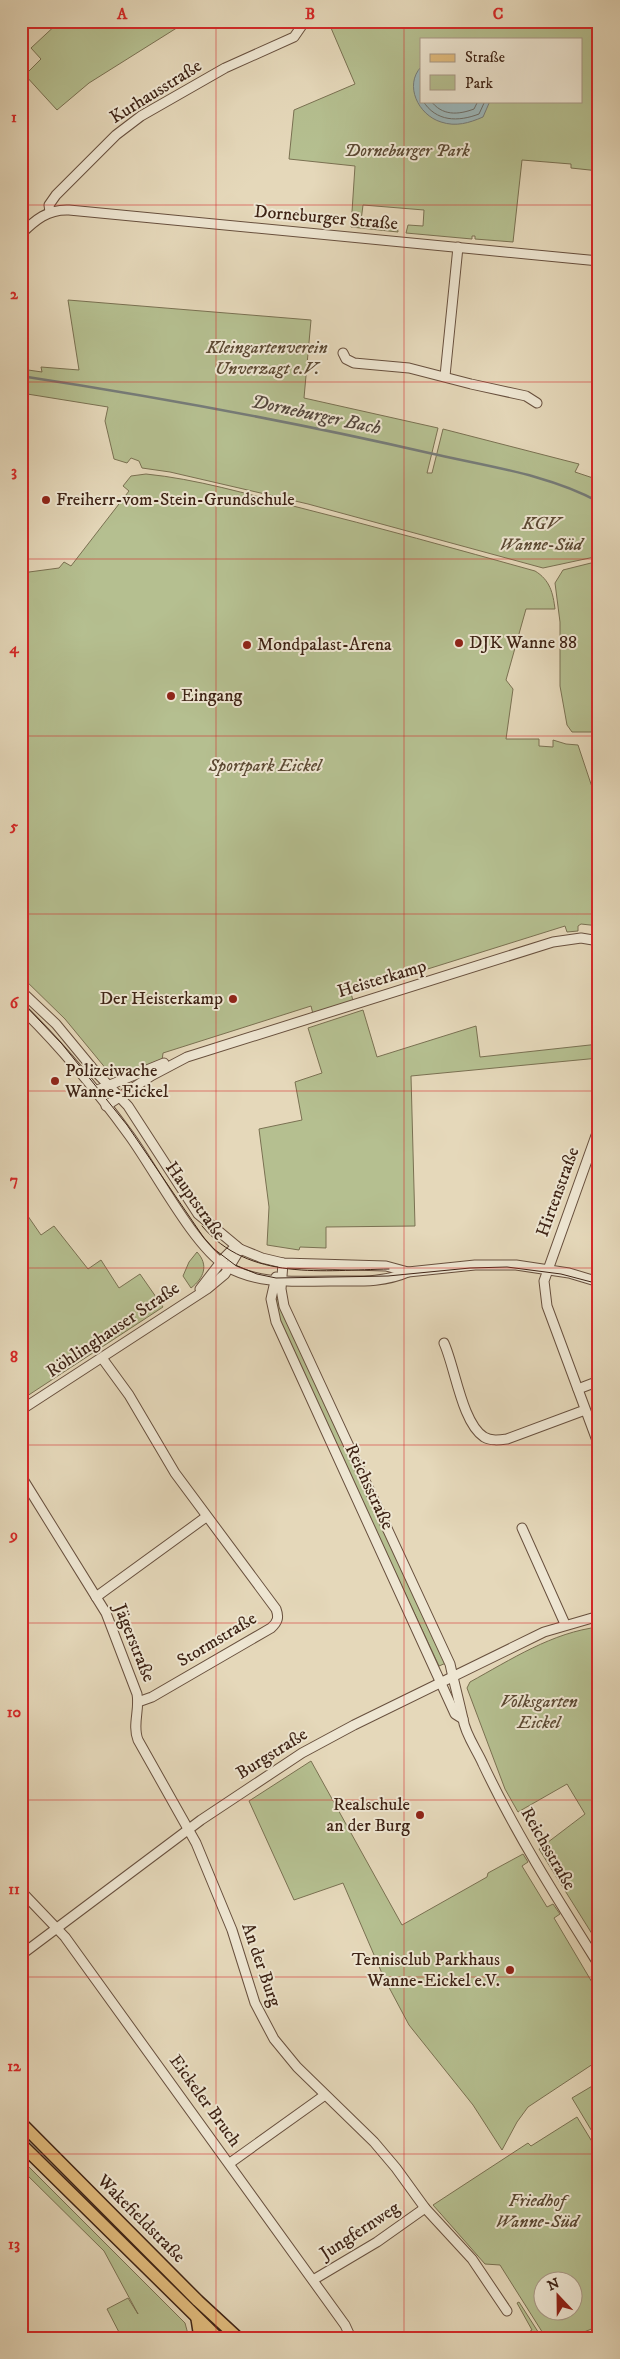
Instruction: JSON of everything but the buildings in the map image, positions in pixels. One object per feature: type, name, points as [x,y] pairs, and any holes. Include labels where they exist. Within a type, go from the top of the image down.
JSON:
[{"type":"main road","name":"Wakefieldstraße","points":[[21,2123],[231,2336]]},
{"type":"main road","name":"Wakefieldstraße","points":[[21,2144],[218,2338]]},
{"type":"main road","points":[[196,2317],[200,2338]]},
{"type":"street","name":"Kurhausstraße","points":[[50,212],[49,205],[56,195],[128,126],[210,76],[294,37],[305,21]]},
{"type":"street","name":"Dorneburger Straße","points":[[50,212],[68,210],[599,261]]},
{"type":"street","points":[[21,234],[34,221],[50,212]]},
{"type":"street","points":[[446,376],[458,247]]},
{"type":"street","points":[[344,353],[346,358],[354,363],[409,368],[446,376],[471,384],[526,396],[537,403]]},
{"type":"street","name":"Heisterkamp","points":[[95,1091],[158,1066],[554,942],[581,938],[599,940]]},
{"type":"street","name":"Hauptstraße","points":[[21,991],[56,1024],[94,1070],[120,1096],[139,1121],[194,1208],[238,1248],[281,1262],[386,1266],[408,1272]]},
{"type":"street","name":"Hauptstraße","points":[[21,1008],[50,1037],[95,1091],[140,1151],[197,1236],[220,1262],[230,1268],[257,1278],[278,1281],[365,1281],[389,1279],[408,1272],[497,1264],[548,1269],[599,1282]]},
{"type":"street","name":"Heisterkamp","points":[[106,1106],[177,1061]]},
{"type":"street","name":"Hirtenstraße","points":[[599,1127],[544,1282],[544,1298],[599,1446]]},
{"type":"street","name":"Röhlinghauser Straße","points":[[198,1293],[220,1262],[238,1248]]},
{"type":"street","name":"Röhlinghauser Straße","points":[[21,1410],[220,1279],[230,1268],[238,1248]]},
{"type":"street","name":"Reichsstraße","points":[[281,1262],[271,1307],[276,1322],[455,1714],[462,1720],[489,1778],[599,1965]]},
{"type":"street","name":"Reichsstraße","points":[[278,1281],[284,1306],[450,1664],[462,1711],[462,1720]]},
{"type":"street","points":[[444,1343],[452,1361],[465,1409],[474,1426],[484,1437],[507,1440],[585,1410]]},
{"type":"street","name":"Stormstraße","points":[[102,1358],[129,1395],[175,1473],[276,1609],[277,1622],[270,1628],[152,1697],[138,1702]]},
{"type":"street","points":[[578,1389],[599,1381]]},
{"type":"street","name":"Jägerstraße","points":[[21,1476],[110,1621],[138,1702],[135,1728],[138,1740],[190,1830]]},
{"type":"street","points":[[96,1597],[206,1516]]},
{"type":"street","points":[[522,1528],[565,1624]]},
{"type":"street","name":"Burgstraße","points":[[21,1955],[250,1786],[302,1753],[354,1725],[544,1632],[565,1624],[599,1616]]},
{"type":"street","name":"An der Burg","points":[[190,1830],[230,1924],[246,1980],[262,2020],[285,2054],[374,2142],[425,2208],[472,2259],[506,2311]]},
{"type":"street","name":"Eickeler Bruch","points":[[21,1891],[57,1929],[230,2163],[345,2325],[351,2338]]},
{"type":"street","points":[[230,2163],[325,2095]]},
{"type":"street","name":"Jungfernweg","points":[[313,2280],[377,2242],[425,2208]]},
{"type":"green space","points":[[60,21],[182,21],[183,24],[89,83],[57,110],[25,75],[41,59],[31,48]]},
{"type":"green space","name":"Dorneburger Park","points":[[328,21],[599,21],[599,171],[571,168],[571,164],[522,160],[513,242],[475,239],[475,236],[472,236],[472,239],[406,233],[408,225],[423,226],[424,210],[363,205],[361,221],[397,224],[398,232],[351,227],[355,166],[289,159],[294,110],[355,84]]},
{"type":"green space","name":"Kleingartenverein Unverzagt e.V.","points":[[68,300],[311,320],[304,398],[438,428],[427,473],[432,473],[443,429],[579,464],[575,472],[599,480],[599,556],[543,568],[308,504],[170,472],[142,468],[139,461],[131,458],[127,463],[114,459],[105,421],[108,407],[21,393],[21,369],[42,372],[41,367],[79,370]]},
{"type":"green space","name":"Sportpark Eickel","points":[[146,474],[222,487],[357,522],[535,571],[544,578],[552,592],[555,609],[526,609],[506,680],[513,689],[506,739],[539,739],[539,746],[553,747],[553,740],[578,745],[599,808],[599,926],[581,924],[578,926],[578,931],[567,932],[565,926],[351,993],[353,1001],[313,1014],[311,1006],[163,1053],[162,1061],[117,1077],[112,1068],[107,1070],[65,1019],[21,976],[21,582],[29,572],[59,568],[64,562],[71,566],[129,491],[123,486],[131,476]]},
{"type":"green space","name":"KGV Wanne-Süd","points":[[599,561],[599,566],[593,567],[592,732],[572,732],[567,725],[560,686],[560,622],[555,583],[563,570]]},
{"type":"green space","points":[[363,1010],[377,1057],[476,1026],[480,1057],[599,1044],[599,1058],[411,1076],[415,1226],[326,1227],[326,1248],[300,1247],[299,1250],[267,1245],[269,1207],[259,1129],[302,1120],[295,1082],[322,1073],[308,1028]]},
{"type":"green space","points":[[21,1206],[41,1235],[54,1226],[88,1269],[101,1260],[119,1288],[140,1274],[163,1307],[21,1400]]},
{"type":"green space","points":[[197,1252],[204,1266],[202,1276],[191,1288],[183,1276],[189,1262]]},
{"type":"green space","points":[[275,1299],[280,1302],[446,1663],[439,1666],[278,1321]]},
{"type":"green space","name":"Volksgarten Eickel","points":[[599,1627],[599,1945],[539,1849],[585,1814],[567,1784],[518,1812],[505,1789],[467,1688],[470,1682],[532,1648],[565,1635]]},
{"type":"green space","points":[[311,1761],[402,1925],[487,1877],[488,1873],[523,1854],[528,1862],[522,1866],[547,1907],[553,1904],[560,1914],[554,1918],[599,1994],[599,2060],[528,2107],[517,2122],[502,2150],[473,2105],[409,2025],[384,1978],[343,1883],[294,1900],[249,1801]]},
{"type":"green space","points":[[599,2082],[599,2143],[572,2098]]},
{"type":"green space","name":"Friedhof Wanne-Süd","points":[[577,2117],[599,2153],[599,2326],[569,2338],[546,2338],[536,2322],[582,2322],[582,2272],[532,2272],[532,2316],[500,2265],[485,2264],[433,2205],[528,2143],[531,2146]]},
{"type":"green space","points":[[21,2159],[185,2323],[189,2338],[122,2338],[107,2309],[128,2298],[138,2314],[104,2251],[21,2169]]},
{"type":"green space","points":[[519,2302],[542,2338],[519,2338],[532,2330],[517,2303]]},
{"type":"water","points":[[420,68],[420,102],[490,102],[483,117],[468,123],[457,124],[441,122],[433,118],[426,113],[416,99],[414,82]]},
{"type":"waterway","name":"Dorneburger Bach","points":[[21,376],[226,411],[494,467],[559,484],[599,502]]},
{"type":"tram line","points":[[21,1001],[62,1044],[127,1125],[204,1238],[214,1249],[235,1265],[257,1274],[276,1278],[388,1276],[470,1268],[507,1267],[561,1274],[599,1284]]},
{"type":"tram line","points":[[202,1226],[221,1244],[242,1256],[265,1264],[289,1269],[314,1271],[389,1269]]},
{"type":"place","name":"Freiherr-vom-Stein-Grundschule","points":[[46,500]]},
{"type":"place","name":"DJK Wanne 88","points":[[459,643]]},
{"type":"place","name":"Mondpalast-Arena","points":[[247,645]]},
{"type":"place","name":"Eingang","points":[[171,696]]},
{"type":"place","name":"Der Heisterkamp","points":[[233,999]]},
{"type":"place","name":"Polizeiwache Wanne-Eickel","points":[[55,1081]]},
{"type":"place","name":"Realschule an der Burg","points":[[420,1815]]},
{"type":"place","name":"Tennisclub Parkhaus Wanne-Eickel e.V.","points":[[510,1970]]}]
